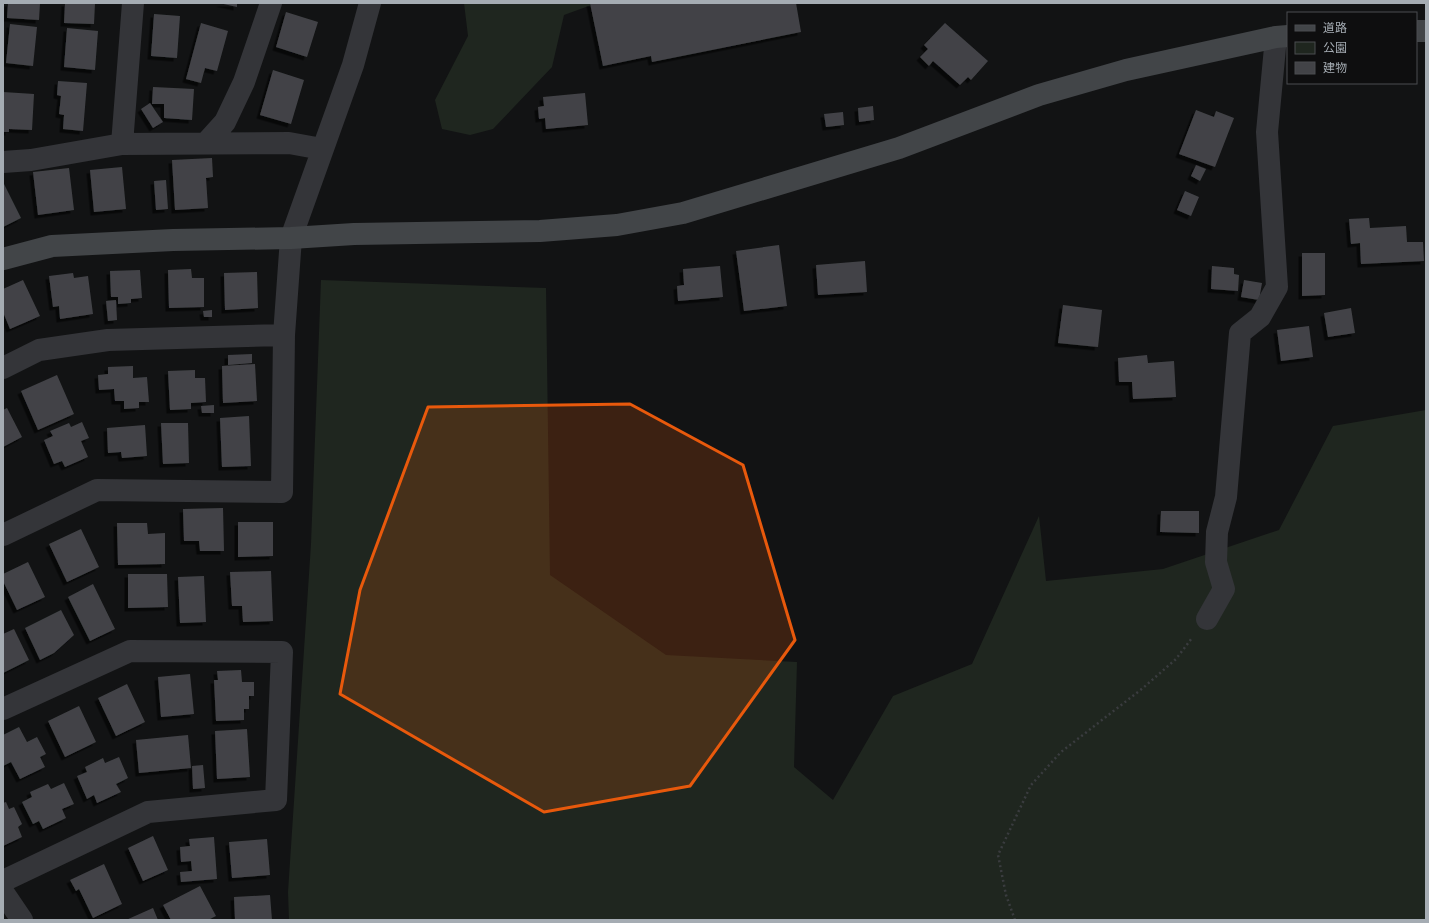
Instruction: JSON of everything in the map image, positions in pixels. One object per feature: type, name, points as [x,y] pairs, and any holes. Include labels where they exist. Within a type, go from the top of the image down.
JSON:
[{"type":"street","points":[[122,144],[133,3]]},
{"type":"street","points":[[206,143],[225,122],[244,82],[271,3]]},
{"type":"street","points":[[3,535],[97,490],[282,492],[284,335],[291,238],[353,65],[370,3]]},
{"type":"street","points":[[3,259],[52,246],[172,240],[291,238],[354,234],[540,231],[617,225],[683,213],[899,148],[1039,95],[1126,70],[1282,37],[1267,132],[1277,287],[1260,317],[1240,333],[1226,497],[1217,532],[1216,562],[1224,589],[1207,619]]},
{"type":"street","points":[[3,162],[32,160],[122,144],[289,143],[322,149]]},
{"type":"street","points":[[3,368],[39,350],[108,340],[284,335]]},
{"type":"street","points":[[3,709],[130,651],[282,652],[276,800],[148,812],[3,881]]},
{"type":"street","points":[[3,892],[22,920]]},
{"type":"path","points":[[1015,920],[1006,895],[998,855],[1031,785],[1061,752],[1143,688],[1176,659],[1207,619]]},
{"type":"highlighted area","points":[[630,404],[743,465],[795,640],[690,786],[544,812],[340,694],[360,590],[428,407]]},
{"type":"green space","points":[[464,3],[597,3],[564,15],[552,67],[493,129],[470,135],[442,129],[435,100],[468,36]]},
{"type":"green space","points":[[321,280],[546,288],[550,575],[666,655],[797,662],[794,767],[833,800],[893,696],[972,664],[1039,516],[1046,581],[1163,569],[1279,530],[1333,426],[1426,410],[1426,920],[289,920],[288,892],[311,544]]},
{"type":"building","points":[[8,3],[40,3],[39,20],[7,18]]},
{"type":"building","points":[[65,3],[95,3],[94,24],[64,23]]},
{"type":"building","points":[[219,3],[237,3],[237,7]]},
{"type":"building","points":[[590,3],[796,3],[801,32],[652,62],[651,56],[603,66]]},
{"type":"building","points":[[286,12],[318,22],[307,57],[276,47]]},
{"type":"building","points":[[154,14],[180,16],[177,58],[151,56]]},
{"type":"building","points":[[201,23],[228,31],[217,71],[205,68],[201,83],[186,79]]},
{"type":"building","points":[[945,23],[988,61],[971,80],[968,77],[960,85],[933,61],[929,66],[920,57],[928,49],[924,45]]},
{"type":"building","points":[[10,24],[37,27],[33,66],[6,63]]},
{"type":"building","points":[[67,28],[98,31],[95,70],[64,67]]},
{"type":"building","points":[[273,70],[304,80],[291,124],[260,115]]},
{"type":"building","points":[[58,81],[87,83],[83,131],[63,129],[64,115],[59,114],[61,96],[57,95]]},
{"type":"building","points":[[153,87],[194,89],[192,120],[164,118],[164,104],[152,104]]},
{"type":"building","points":[[3,92],[34,94],[32,130],[9,129],[9,132],[3,132]]},
{"type":"building","points":[[585,93],[588,125],[546,129],[545,118],[539,119],[538,107],[544,106],[543,97]]},
{"type":"building","points":[[150,103],[163,122],[153,128],[141,109]]},
{"type":"building","points":[[873,106],[874,120],[859,122],[858,108]]},
{"type":"building","points":[[1196,110],[1214,117],[1216,111],[1234,118],[1215,167],[1179,154]]},
{"type":"building","points":[[843,112],[844,125],[826,127],[824,114]]},
{"type":"building","points":[[212,158],[213,177],[206,178],[208,208],[175,210],[172,160]]},
{"type":"building","points":[[1196,165],[1206,169],[1200,181],[1191,176]]},
{"type":"building","points":[[122,167],[126,209],[94,212],[90,170]]},
{"type":"building","points":[[69,168],[74,210],[38,215],[33,172]]},
{"type":"building","points":[[166,180],[168,209],[156,210],[154,181]]},
{"type":"building","points":[[3,182],[21,218],[3,227]]},
{"type":"building","points":[[1185,191],[1199,197],[1191,216],[1177,210]]},
{"type":"building","points":[[1369,218],[1370,228],[1406,226],[1407,242],[1423,242],[1424,261],[1361,264],[1360,243],[1351,244],[1349,219]]},
{"type":"building","points":[[779,245],[787,306],[744,311],[736,251]]},
{"type":"building","points":[[1302,253],[1325,253],[1325,295],[1302,296]]},
{"type":"building","points":[[865,261],[867,292],[818,295],[816,265]]},
{"type":"building","points":[[720,266],[723,297],[678,301],[677,286],[684,285],[683,269]]},
{"type":"building","points":[[1212,266],[1234,268],[1234,274],[1239,275],[1238,291],[1211,289]]},
{"type":"building","points":[[191,269],[192,278],[204,278],[204,307],[169,308],[168,270]]},
{"type":"building","points":[[140,270],[142,298],[131,299],[131,303],[118,304],[118,297],[111,297],[110,271]]},
{"type":"building","points":[[257,272],[258,308],[225,310],[224,273]]},
{"type":"building","points":[[73,273],[74,278],[88,276],[93,314],[60,319],[59,306],[53,307],[49,276]]},
{"type":"building","points":[[23,280],[40,316],[10,329],[3,312],[3,289]]},
{"type":"building","points":[[1244,280],[1262,283],[1259,300],[1241,297]]},
{"type":"building","points":[[116,300],[117,320],[108,321],[106,301]]},
{"type":"building","points":[[1063,305],[1102,310],[1098,347],[1058,343]]},
{"type":"building","points":[[1351,308],[1355,333],[1328,337],[1324,313]]},
{"type":"building","points":[[212,310],[212,317],[204,317],[203,311]]},
{"type":"building","points":[[1309,326],[1313,357],[1281,361],[1277,330]]},
{"type":"building","points":[[252,354],[252,363],[228,365],[228,355]]},
{"type":"building","points":[[1147,355],[1148,363],[1174,361],[1176,397],[1133,399],[1132,382],[1119,382],[1118,358]]},
{"type":"building","points":[[255,364],[257,401],[223,403],[222,366]]},
{"type":"building","points":[[133,366],[133,378],[147,377],[149,402],[139,402],[139,408],[124,409],[124,401],[115,401],[114,389],[99,390],[98,375],[108,374],[108,367]]},
{"type":"building","points":[[195,370],[195,378],[205,378],[206,402],[191,403],[191,409],[170,410],[168,371]]},
{"type":"building","points":[[57,375],[74,414],[38,430],[21,391]]},
{"type":"building","points":[[214,405],[214,413],[202,413],[201,406]]},
{"type":"building","points":[[7,408],[22,437],[3,447],[3,410]]},
{"type":"building","points":[[249,416],[251,466],[222,467],[220,418]]},
{"type":"building","points":[[82,422],[89,438],[81,441],[88,457],[65,467],[62,461],[54,464],[44,440],[53,436],[50,431],[69,423],[71,427]]},
{"type":"building","points":[[161,423],[188,423],[189,463],[163,464]]},
{"type":"building","points":[[145,425],[147,456],[122,458],[121,452],[108,453],[107,428]]},
{"type":"building","points":[[223,508],[224,551],[200,551],[199,541],[184,541],[183,509]]},
{"type":"building","points":[[1161,511],[1199,511],[1199,533],[1160,532]]},
{"type":"building","points":[[238,522],[273,522],[273,556],[238,557]]},
{"type":"building","points":[[117,523],[147,523],[148,534],[165,533],[165,564],[118,565]]},
{"type":"building","points":[[81,529],[99,567],[67,582],[49,544]]},
{"type":"building","points":[[28,562],[45,597],[17,610],[3,581],[3,574]]},
{"type":"building","points":[[271,571],[273,621],[243,622],[242,606],[232,606],[230,572]]},
{"type":"building","points":[[128,574],[167,574],[168,607],[128,608]]},
{"type":"building","points":[[204,576],[206,622],[180,623],[178,577]]},
{"type":"building","points":[[93,584],[115,629],[90,641],[68,597]]},
{"type":"building","points":[[61,610],[74,635],[54,653],[40,660],[25,628]]},
{"type":"building","points":[[14,629],[29,660],[3,673],[3,634]]},
{"type":"building","points":[[241,670],[242,682],[254,682],[254,696],[249,696],[249,709],[244,709],[244,720],[216,721],[214,680],[218,680],[217,671]]},
{"type":"building","points":[[190,674],[194,714],[161,717],[158,677]]},
{"type":"building","points":[[127,684],[145,722],[116,736],[98,698]]},
{"type":"building","points":[[79,706],[96,742],[65,757],[48,721]]},
{"type":"building","points":[[19,727],[27,742],[37,737],[46,754],[40,757],[45,767],[20,779],[11,762],[3,766],[3,735]]},
{"type":"building","points":[[247,729],[250,777],[217,779],[215,731]]},
{"type":"building","points":[[188,735],[191,768],[139,773],[136,740]]},
{"type":"building","points":[[119,757],[128,778],[116,784],[121,792],[97,803],[94,795],[87,799],[77,776],[87,772],[85,767],[103,758],[105,763]]},
{"type":"building","points":[[203,765],[205,788],[193,789],[192,766]]},
{"type":"building","points":[[64,783],[74,804],[62,809],[66,818],[43,829],[39,821],[33,824],[22,802],[32,797],[30,792],[48,784],[51,789]]},
{"type":"building","points":[[6,802],[9,809],[14,807],[22,824],[18,827],[22,837],[3,846],[3,803]]},
{"type":"building","points":[[153,836],[168,870],[143,881],[128,848]]},
{"type":"building","points":[[214,837],[217,879],[181,882],[180,872],[192,871],[191,861],[181,862],[180,847],[190,846],[189,839]]},
{"type":"building","points":[[267,839],[270,875],[232,878],[229,842]]},
{"type":"building","points":[[104,864],[122,904],[93,918],[79,889],[76,891],[70,880]]},
{"type":"building","points":[[200,886],[216,916],[208,920],[171,920],[163,905]]},
{"type":"building","points":[[270,895],[272,920],[235,920],[234,897]]},
{"type":"building","points":[[153,908],[158,920],[126,920]]}]
